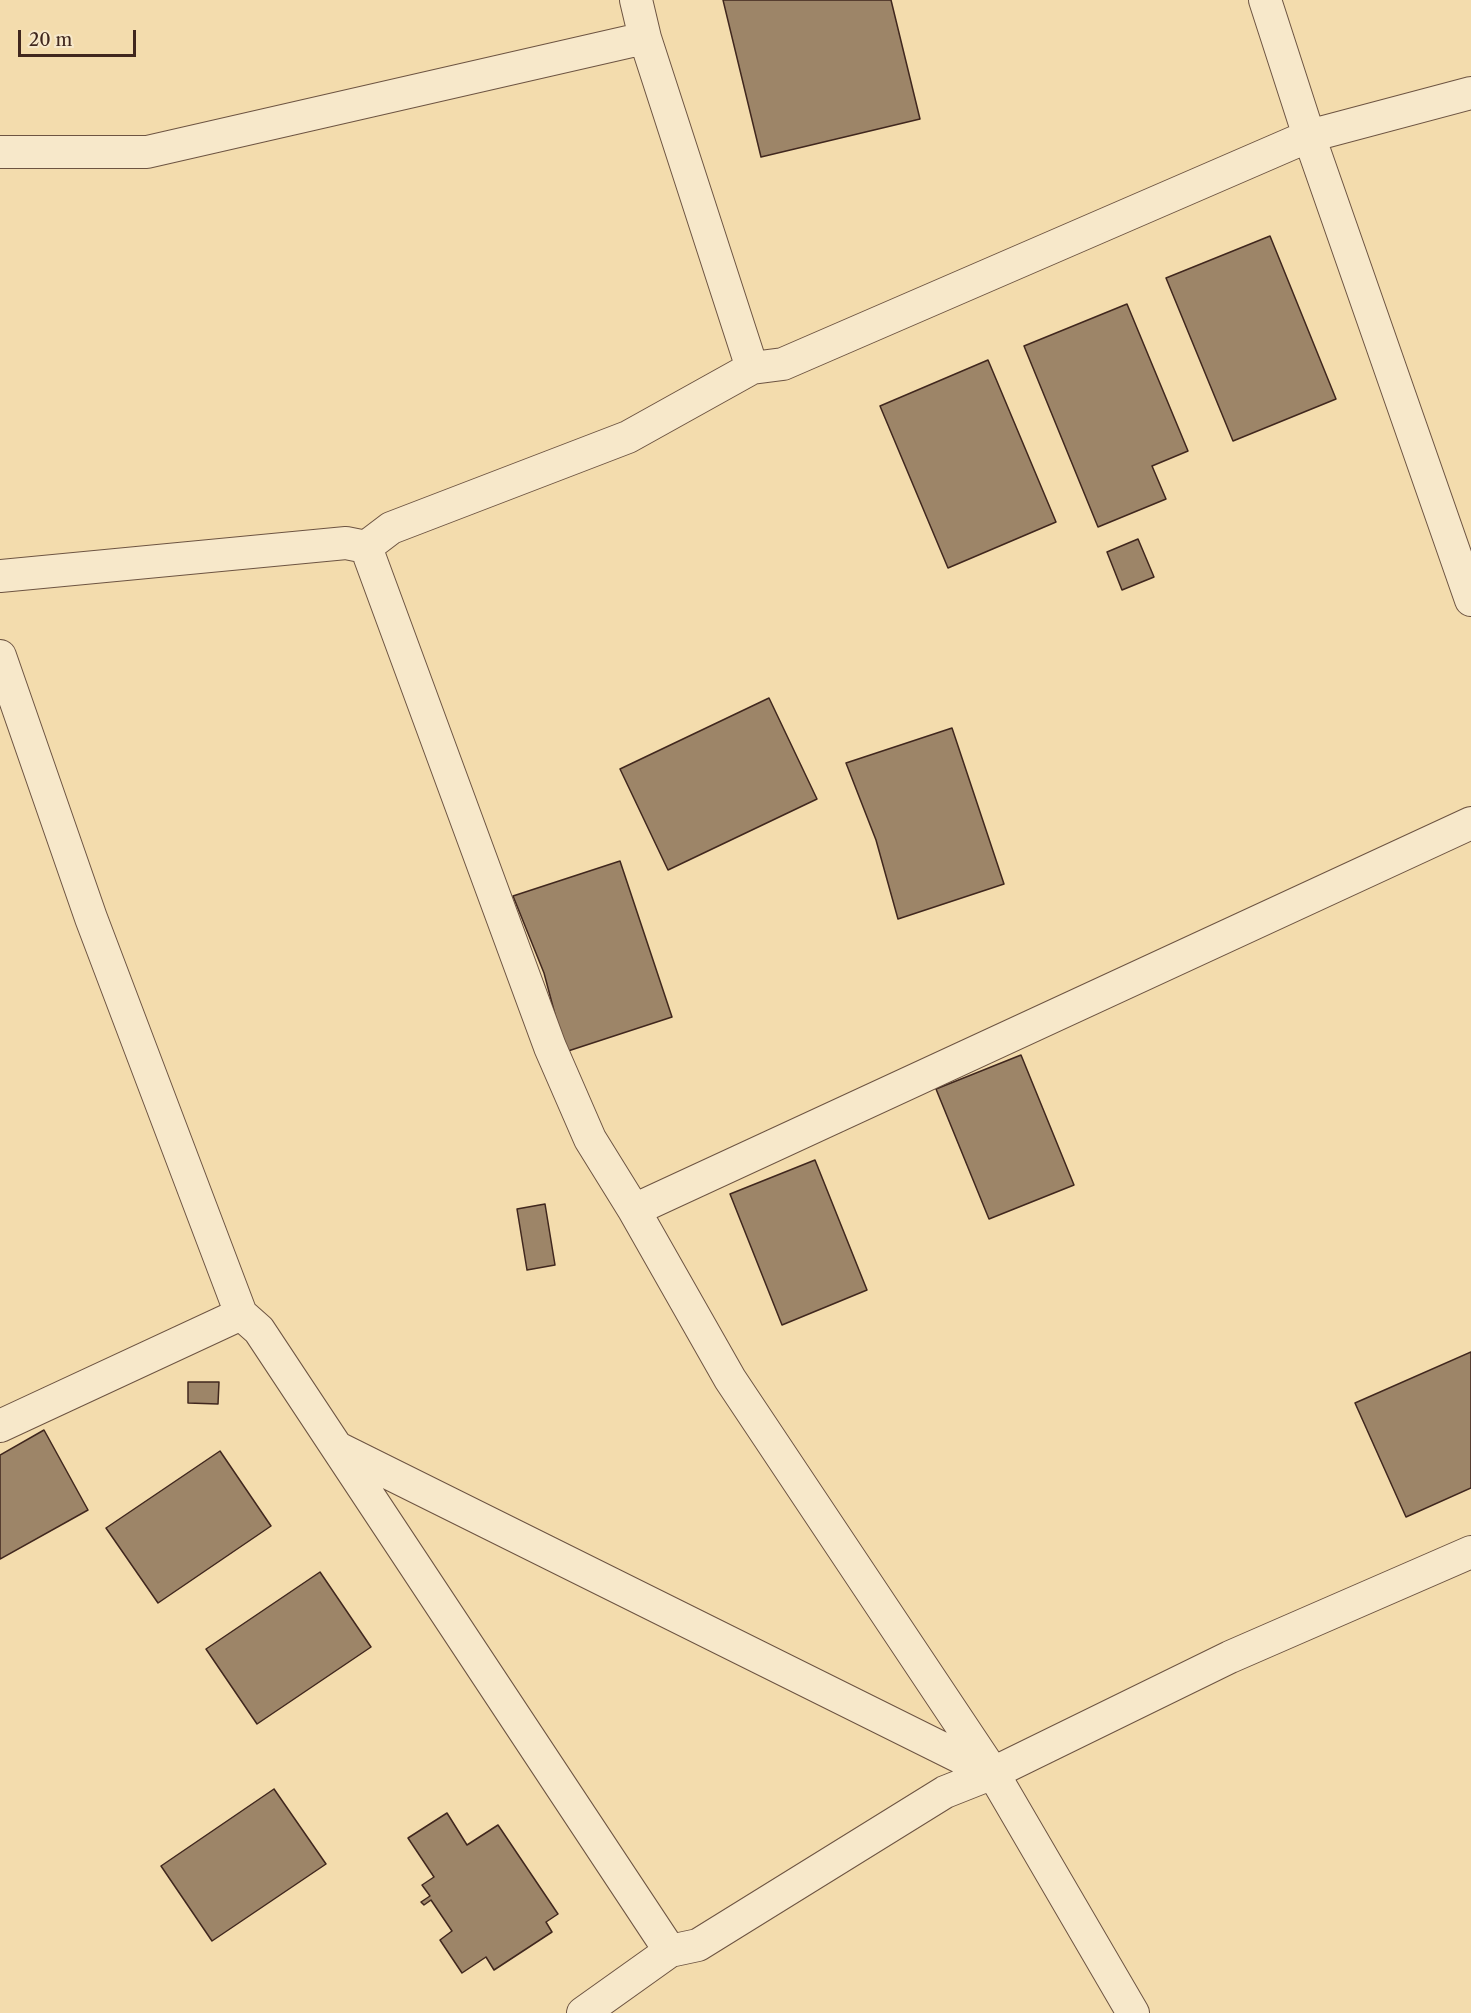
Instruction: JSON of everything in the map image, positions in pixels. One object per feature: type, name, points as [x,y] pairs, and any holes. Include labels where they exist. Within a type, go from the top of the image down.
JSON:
[{"type":"street","points":[[636,0],[645,38],[752,368]]},
{"type":"street","points":[[1265,0],[1309,136],[1471,600]]},
{"type":"street","points":[[0,152],[147,152],[645,38]]},
{"type":"street","points":[[0,576],[346,543],[366,547],[391,528],[628,437],[752,368],[783,364],[1309,136],[1471,93]]},
{"type":"street","points":[[366,547],[550,1047],[590,1139],[634,1210],[730,1379],[993,1773],[1132,2013]]},
{"type":"street","points":[[0,656],[91,918],[241,1314],[259,1330],[670,1951]]},
{"type":"street","points":[[634,1210],[1471,823]]},
{"type":"street","points":[[0,1426],[241,1314]]},
{"type":"street","points":[[336,1447],[993,1773]]},
{"type":"street","points":[[583,2013],[670,1951],[698,1945],[945,1792],[993,1773],[1230,1657],[1471,1552]]},
{"type":"building","points":[[723,0],[891,0],[920,119],[761,157]]},
{"type":"building","points":[[1270,236],[1336,399],[1233,441],[1166,278]]},
{"type":"building","points":[[1127,304],[1188,451],[1152,466],[1166,499],[1098,527],[1024,346]]},
{"type":"building","points":[[988,360],[1056,522],[948,568],[880,406]]},
{"type":"building","points":[[1138,539],[1154,577],[1122,590],[1107,552]]},
{"type":"building","points":[[769,698],[817,799],[668,870],[620,769]]},
{"type":"building","points":[[952,728],[1004,884],[898,919],[876,840],[846,763]]},
{"type":"building","points":[[620,861],[672,1017],[565,1052],[544,973],[513,896]]},
{"type":"building","points":[[1021,1055],[1074,1185],[989,1219],[936,1089]]},
{"type":"building","points":[[815,1160],[867,1290],[782,1325],[730,1194]]},
{"type":"building","points":[[545,1204],[555,1265],[527,1270],[517,1209]]},
{"type":"building","points":[[1471,1352],[1471,1488],[1406,1517],[1355,1403]]},
{"type":"building","points":[[188,1382],[219,1382],[218,1404],[188,1403]]},
{"type":"building","points":[[44,1430],[88,1510],[0,1559],[0,1455]]},
{"type":"building","points":[[220,1451],[271,1526],[158,1603],[106,1528]]},
{"type":"building","points":[[320,1572],[371,1647],[257,1724],[206,1649]]},
{"type":"building","points":[[274,1789],[326,1864],[212,1941],[161,1866]]},
{"type":"building","points":[[447,1813],[467,1845],[498,1825],[558,1914],[546,1922],[552,1932],[494,1970],[486,1957],[462,1973],[440,1940],[452,1931],[431,1900],[424,1905],[421,1902],[430,1896],[422,1885],[434,1877],[408,1838]]}]
